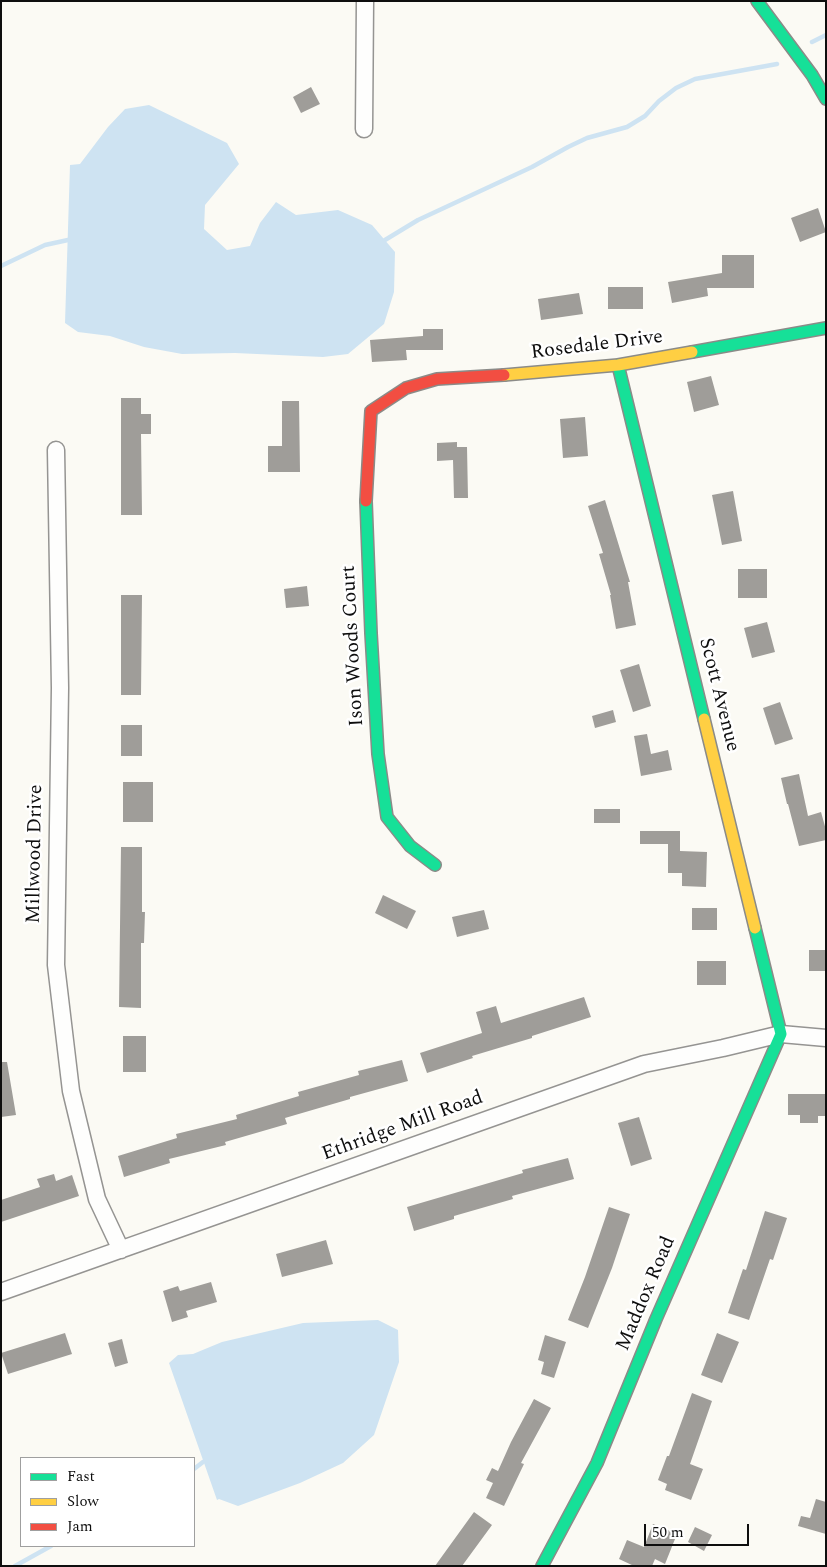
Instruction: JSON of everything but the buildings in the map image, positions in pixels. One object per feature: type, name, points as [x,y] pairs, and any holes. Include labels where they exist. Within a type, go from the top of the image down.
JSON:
[{"type":"street","points":[[364,130],[365,1]]},
{"type":"street","points":[[757,1],[812,75],[826,99]]},
{"type":"street","name":"Rosedale Drive","points":[[377,407],[406,388],[438,379],[513,375],[618,365],[826,328]]},
{"type":"street","name":"Scott Avenue","points":[[618,365],[781,1034]]},
{"type":"street","name":"Ison Woods Court","points":[[377,407],[371,411],[366,492],[378,754],[387,817],[410,846],[435,865]]},
{"type":"street","name":"Millwood Drive","points":[[56,450],[60,688],[56,965],[71,1091],[97,1199],[122,1250]]},
{"type":"street","name":"Ethridge Mill Road","points":[[1,1292],[644,1064],[781,1034],[826,1038]]},
{"type":"street","name":"Maddox Road","points":[[542,1566],[597,1464],[656,1318],[781,1034]]},
{"type":"water","points":[[149,105],[227,143],[239,164],[205,205],[204,229],[227,250],[250,246],[260,223],[276,202],[296,215],[338,210],[372,225],[395,252],[394,292],[384,324],[348,354],[323,357],[235,353],[182,354],[144,347],[110,336],[78,332],[65,323],[70,165],[80,164],[108,127],[125,109]]},
{"type":"water","points":[[378,1320],[398,1330],[399,1362],[374,1435],[343,1463],[300,1483],[238,1506],[219,1499],[217,1500],[169,1363],[178,1355],[193,1354],[222,1342],[303,1323]]},
{"type":"waterway","points":[[812,42],[826,35]]},
{"type":"waterway","points":[[385,240],[418,220],[532,167],[587,138],[627,127],[645,116],[659,101],[676,88],[695,79],[777,64]]},
{"type":"waterway","points":[[1,266],[45,245],[68,240]]},
{"type":"waterway","points":[[195,1468],[203,1462]]},
{"type":"waterway","points":[[15,1566],[49,1547]]},
{"type":"traffic: fast","points":[[757,1],[812,75],[826,99]]},
{"type":"traffic: fast","points":[[692,352],[826,328]]},
{"type":"traffic: fast","points":[[618,365],[704,719]]},
{"type":"traffic: fast","points":[[366,501],[378,754],[387,817],[410,846],[435,865]]},
{"type":"traffic: fast","points":[[542,1566],[597,1463],[656,1319],[781,1034],[755,928]]},
{"type":"traffic: slow","points":[[504,375],[618,365],[692,352]]},
{"type":"traffic: slow","points":[[704,719],[755,928]]},
{"type":"traffic: jam","points":[[366,501],[371,411],[406,388],[437,379],[504,375]]}]
